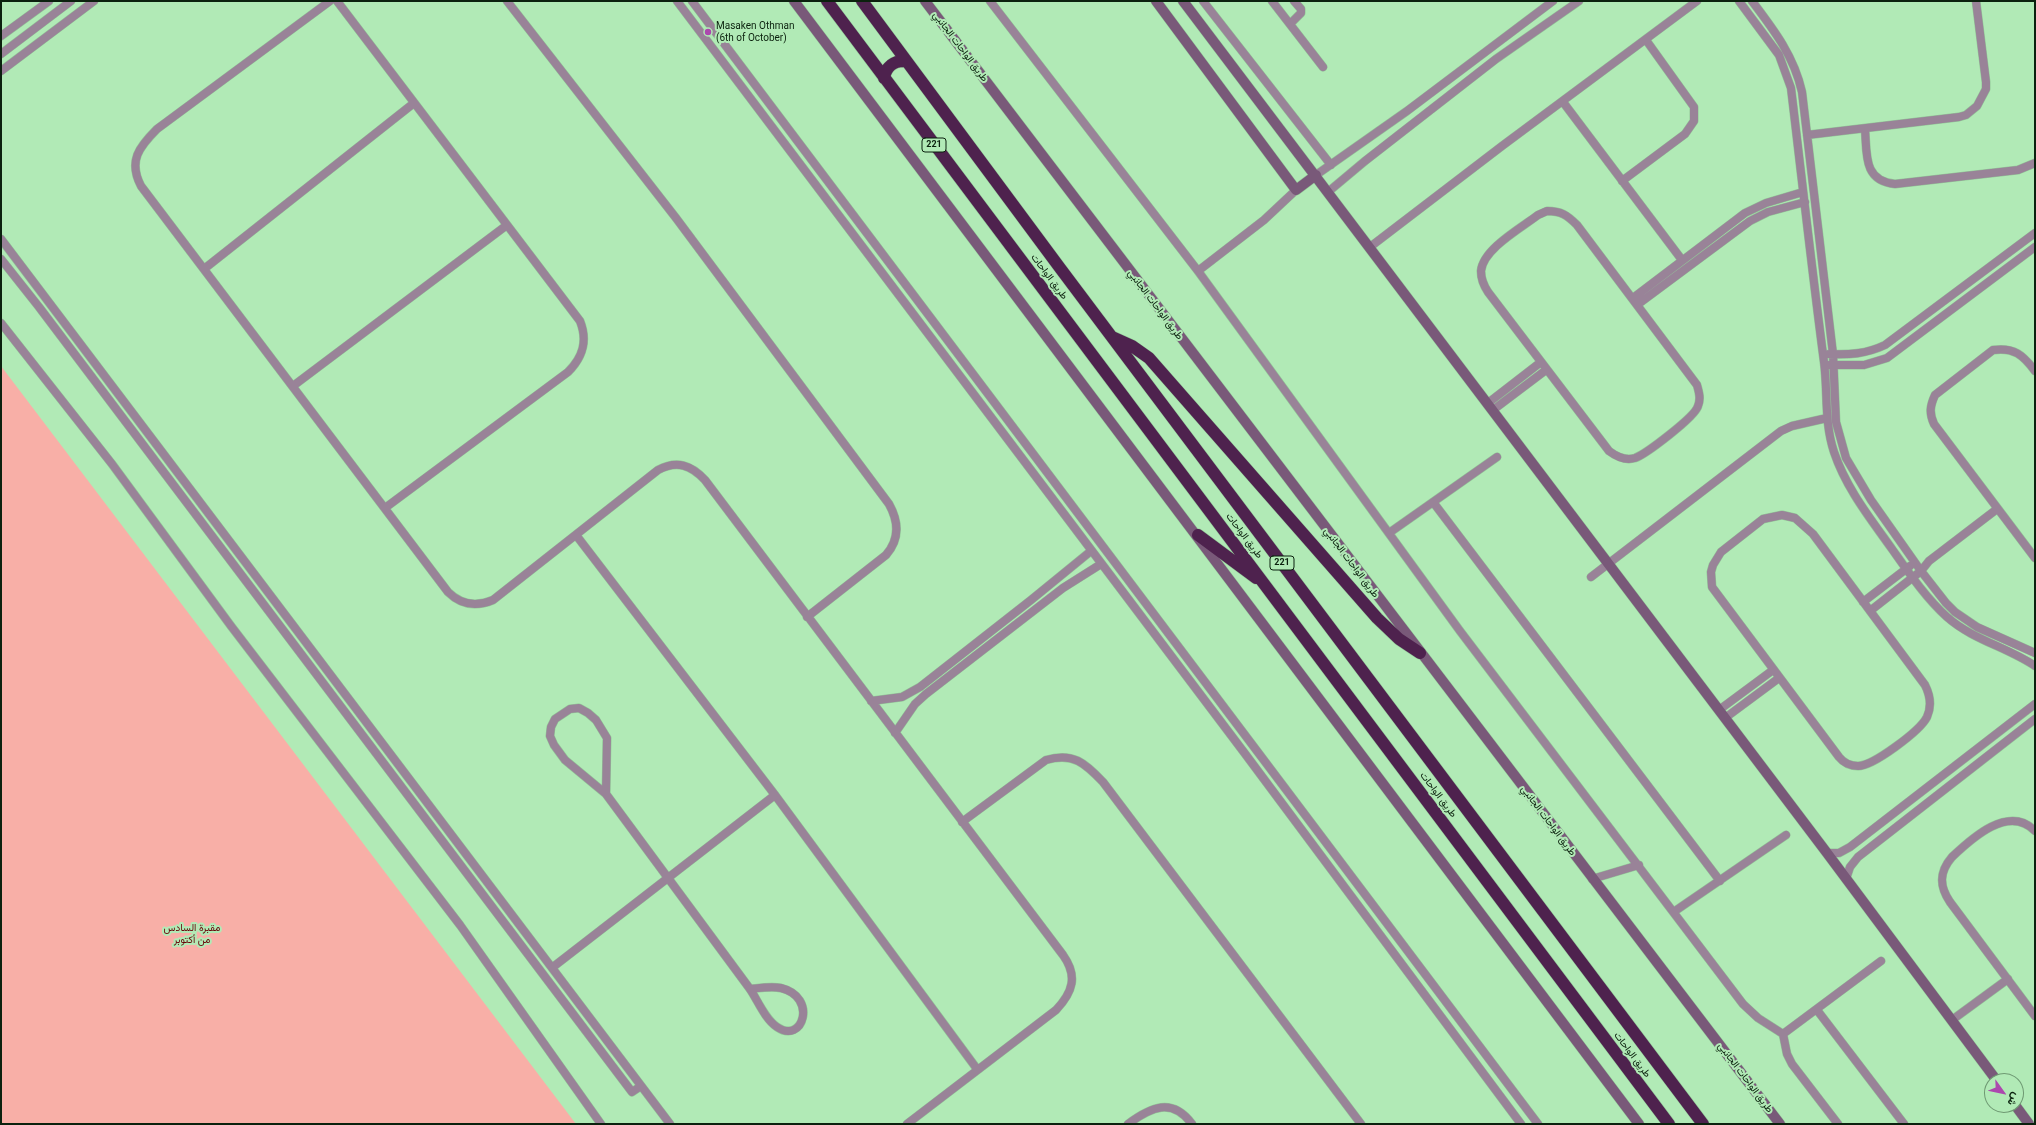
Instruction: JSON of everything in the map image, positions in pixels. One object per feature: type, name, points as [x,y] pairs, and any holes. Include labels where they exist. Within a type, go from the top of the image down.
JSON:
[{"type":"highway","name":"طريق الواحات","points":[[827,1],[1669,1124]]},
{"type":"highway","name":"طريق الواحات","points":[[862,1],[1112,337],[1703,1124]]},
{"type":"highway","points":[[884,78],[889,66],[897,61],[906,61]]},
{"type":"highway","points":[[1112,337],[1132,346],[1149,358],[1377,618],[1398,639],[1420,653]]},
{"type":"highway","points":[[1198,535],[1266,585]]},
{"type":"street","points":[[1,36],[49,1]]},
{"type":"street","points":[[1,54],[71,1]]},
{"type":"street","points":[[1,71],[94,1]]},
{"type":"street","points":[[330,1],[157,129],[140,148],[135,166],[136,177],[141,186],[454,598],[466,604],[479,604],[492,600],[658,470],[668,465],[676,464],[690,467],[705,480],[1068,963],[1073,981],[1064,1002],[1056,1010],[907,1124]]},
{"type":"street","points":[[337,1],[580,321],[584,336],[580,358],[568,372],[385,508]]},
{"type":"street","points":[[507,1],[676,218],[895,514],[898,525],[897,537],[892,549],[886,556],[808,617]]},
{"type":"street","points":[[677,1],[1521,1124]]},
{"type":"street","points":[[692,1],[878,245],[993,401],[1538,1124]]},
{"type":"street","points":[[794,1],[1198,535],[1639,1124]]},
{"type":"street","name":"طريق الواحات الجانبي","points":[[925,1],[1780,1124]]},
{"type":"street","points":[[990,1],[1198,271],[1465,637],[1744,1004],[1758,1018],[1784,1034],[1787,1054],[1792,1064],[1838,1124]]},
{"type":"street","points":[[1156,1],[1296,190]]},
{"type":"street","points":[[1183,1],[1316,175],[1991,1073]]},
{"type":"street","points":[[1203,1],[1331,165]]},
{"type":"street","points":[[1272,1],[1323,67]]},
{"type":"street","points":[[1290,24],[1301,13],[1301,10],[1294,1]]},
{"type":"street","points":[[1328,192],[1364,161],[1496,60],[1579,1]]},
{"type":"street","points":[[1370,247],[1697,1]]},
{"type":"street","points":[[1739,1],[1772,45],[1788,77],[1791,88],[1823,353],[1827,418],[1834,451],[1846,480],[1867,513],[1913,578],[1937,606],[1959,627],[1972,635],[2016,655],[2035,666]]},
{"type":"street","points":[[1752,1],[1784,45],[1795,68],[1802,92],[1833,354],[1836,422],[1846,458],[1872,500],[1915,563],[1946,602],[1966,620],[2035,653]]},
{"type":"street","points":[[1807,135],[1959,117],[1977,106],[1983,97],[1986,82],[1976,1]]},
{"type":"street","points":[[1198,271],[1264,220],[1296,190],[1408,111],[1550,2]]},
{"type":"street","points":[[1622,181],[1685,134],[1690,128],[1695,114],[1694,107],[1646,40]]},
{"type":"street","points":[[1562,102],[1682,260]]},
{"type":"street","points":[[204,269],[414,103]]},
{"type":"street","points":[[1865,129],[1868,168],[1879,180],[1886,183],[1895,184],[2018,170],[2035,163]]},
{"type":"street","points":[[1635,302],[1730,230],[1757,206],[1803,192]]},
{"type":"street","points":[[1635,302],[1682,260],[1730,230],[1768,212],[1805,202]]},
{"type":"street","points":[[1547,210],[1557,211],[1566,214],[1577,225],[1635,302],[1691,376],[1697,385],[1700,395],[1698,407],[1692,416],[1642,454],[1634,458],[1624,459],[1617,457],[1609,451],[1546,370],[1488,292],[1483,283],[1481,272],[1484,261],[1490,252],[1538,215],[1547,210]]},
{"type":"street","points":[[293,386],[507,225]]},
{"type":"street","points":[[1823,353],[1866,353],[1890,343],[2035,233]]},
{"type":"street","points":[[1,239],[553,967],[670,1124]]},
{"type":"street","points":[[1824,365],[1834,366],[1872,364],[1887,358],[2034,248],[2026,240]]},
{"type":"street","points":[[866,253],[878,245]]},
{"type":"street","points":[[1,258],[632,1092],[641,1086]]},
{"type":"street","points":[[39,307],[48,300]]},
{"type":"street","points":[[1,323],[112,464],[231,626],[460,925],[602,1124]]},
{"type":"street","points":[[1890,343],[1896,352]]},
{"type":"street","points":[[2035,371],[2022,355],[2013,350],[1993,350],[1935,395],[1931,404],[1930,415],[1934,424],[2035,558]]},
{"type":"street","points":[[1490,407],[1541,362]]},
{"type":"street","points":[[1490,407],[1546,370]]},
{"type":"street","points":[[984,409],[993,401]]},
{"type":"street","points":[[1592,577],[1781,431],[1792,426],[1827,418]]},
{"type":"street","points":[[1389,533],[1497,457]]},
{"type":"street","points":[[1433,502],[1720,881]]},
{"type":"street","points":[[1870,611],[1913,578],[1929,561],[1997,508]]},
{"type":"street","points":[[1782,514],[1800,522],[1813,534],[1863,602],[1926,685],[1930,701],[1930,709],[1923,724],[1882,755],[1866,765],[1857,766],[1841,760],[1715,591],[1711,580],[1713,565],[1721,552],[1758,522],[1769,516],[1782,514]]},
{"type":"street","points":[[576,535],[775,795],[977,1069]]},
{"type":"street","points":[[871,701],[902,697],[920,687],[1091,551]]},
{"type":"street","points":[[1863,602],[1915,563],[1929,561]]},
{"type":"street","points":[[895,732],[915,704],[926,694],[1063,588],[1101,564]]},
{"type":"street","points":[[1722,714],[1773,670]]},
{"type":"street","points":[[1722,714],[1779,678]]},
{"type":"street","points":[[1827,853],[1839,853],[1850,847],[2035,704]]},
{"type":"street","points":[[606,794],[607,738],[596,720],[588,713],[579,708],[570,709],[555,719],[551,727],[550,736],[554,745],[565,760],[606,794],[669,877],[750,989],[766,1014],[777,1027],[783,1030],[789,1030],[799,1025],[803,1021],[804,1015],[802,1004],[790,991],[773,987],[750,989]]},
{"type":"street","points":[[1846,879],[1850,867],[1858,857],[2032,721],[2022,714]]},
{"type":"street","points":[[962,822],[1046,760],[1062,757],[1072,758],[1089,767],[1103,782],[1361,1124]]},
{"type":"street","points":[[553,967],[775,795]]},
{"type":"street","points":[[421,813],[430,806]]},
{"type":"street","points":[[2035,831],[2021,821],[2012,820],[1996,824],[1958,851],[1946,864],[1942,871],[1942,884],[1946,896],[2035,1016]]},
{"type":"street","points":[[1675,912],[1786,835]]},
{"type":"street","points":[[1592,879],[1639,865]]},
{"type":"street","points":[[1784,1034],[1881,961]]},
{"type":"street","points":[[1952,1020],[2008,979]]},
{"type":"street","points":[[1432,1006],[1443,998]]},
{"type":"street","points":[[1817,1010],[1904,1124]]},
{"type":"street","points":[[1128,1124],[1155,1108],[1165,1107],[1175,1109],[1192,1124]]},
{"type":"street","points":[[2020,1113],[2029,1124]]},
{"type":"green space","name":"مقبرة السادس من أكتوبر","points":[[1,366],[576,1124],[1,1124]]},
{"type":"place","name":"Masaken Othman (6th of October)","points":[[708,32]]}]
